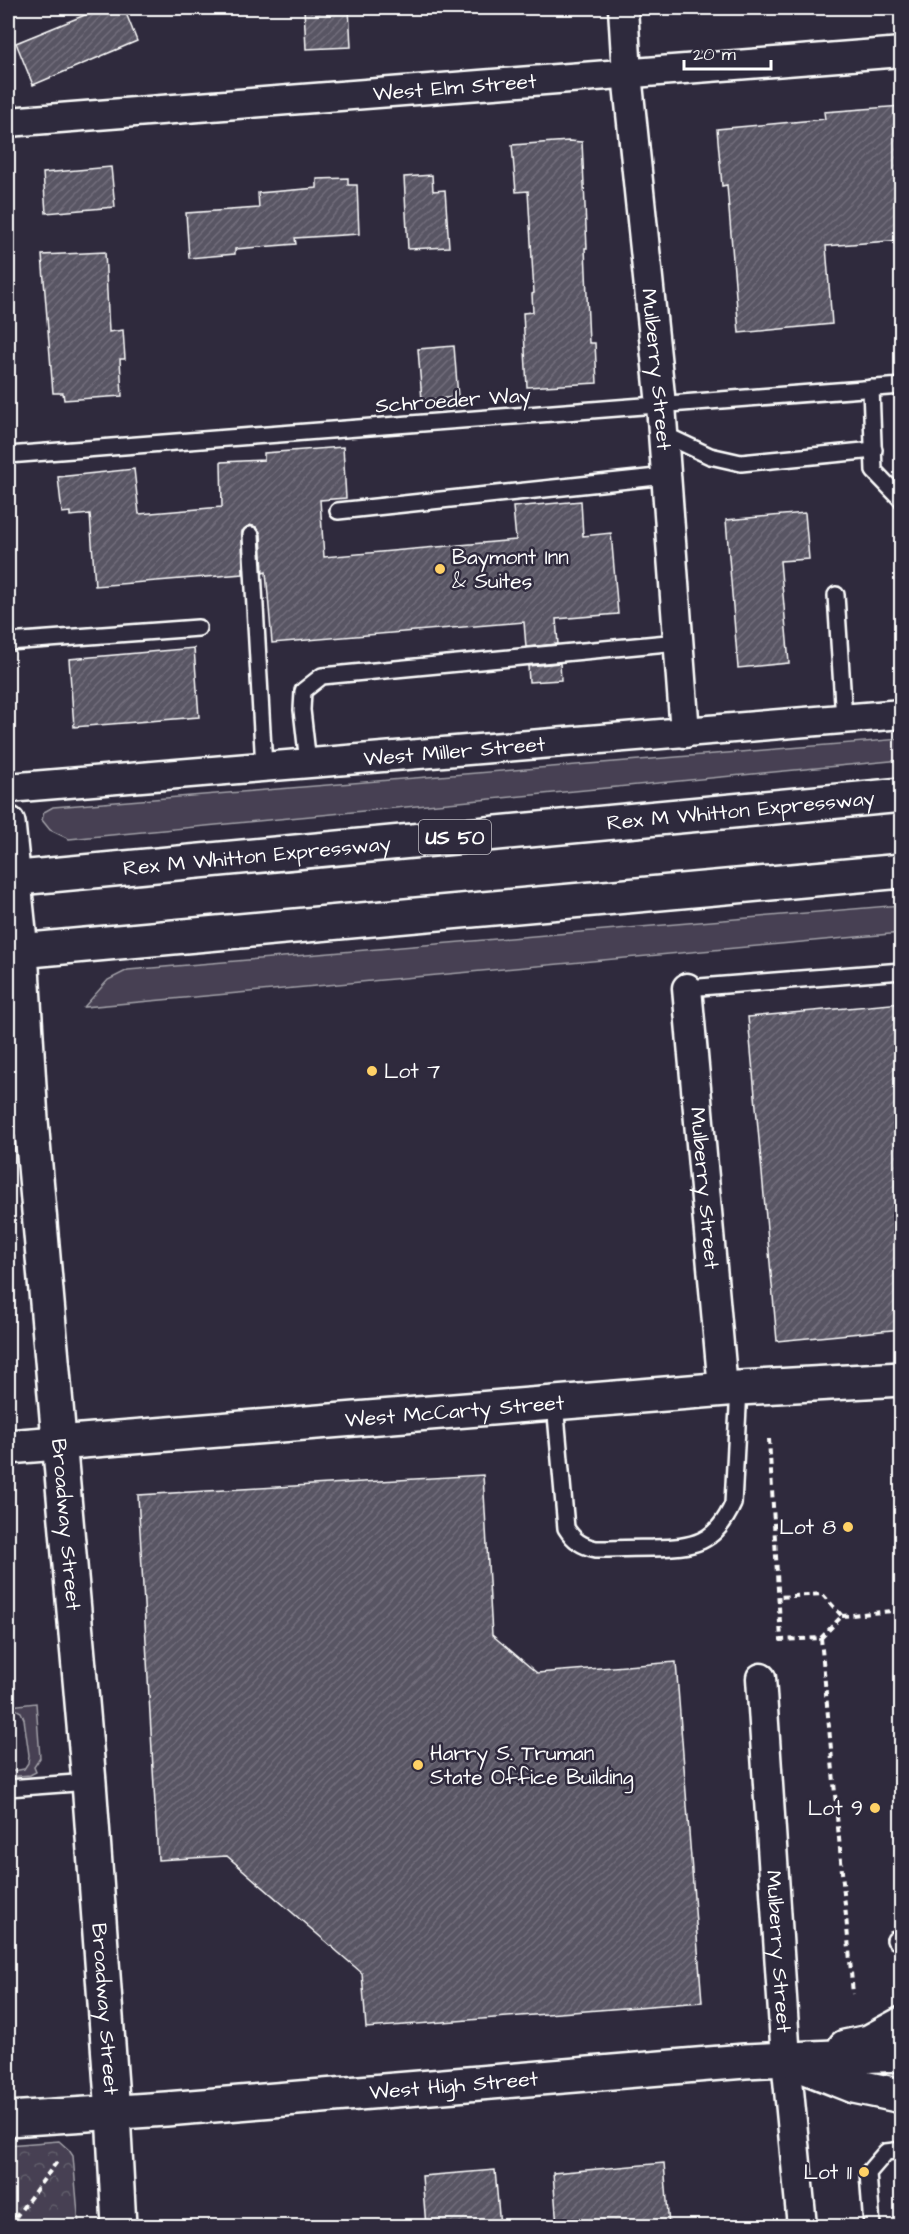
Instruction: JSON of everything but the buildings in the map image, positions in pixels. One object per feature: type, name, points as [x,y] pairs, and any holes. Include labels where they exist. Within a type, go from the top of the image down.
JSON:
[{"type":"main road","name":"Rex M Whitton Expressway","points":[[10,879],[902,795]]},
{"type":"main road","name":"Broadway Street","points":[[8,823],[20,1121],[61,1443],[89,1782],[119,2226]]},
{"type":"main road","points":[[14,952],[902,871]]},
{"type":"main road","name":"West McCarty Street","points":[[8,1447],[731,1389],[902,1379]]},
{"type":"main road","points":[[786,2060],[869,2042],[902,2024]]},
{"type":"main road","name":"West High Street","points":[[8,2119],[113,2113],[786,2060],[902,2054]]},
{"type":"main road","points":[[786,2060],[854,2086],[902,2096]]},
{"type":"street","name":"Mulberry Street","points":[[622,8],[661,405],[685,733]]},
{"type":"street","name":"West Elm Street","points":[[8,122],[902,52]]},
{"type":"street","name":"West Miller Street","points":[[8,788],[902,714]]},
{"type":"street","name":"Mulberry Street","points":[[687,988],[731,1389]]},
{"type":"street","name":"Mulberry Street","points":[[761,1678],[786,2060],[802,2226]]},
{"type":"lane","name":"Schroeder Way","points":[[8,455],[902,386]]},
{"type":"lane","points":[[871,388],[874,471],[902,500]]},
{"type":"lane","points":[[663,434],[710,456],[741,463],[873,450]]},
{"type":"lane","points":[[338,511],[666,476]]},
{"type":"lane","points":[[251,536],[264,767]]},
{"type":"lane","points":[[836,595],[843,719]]},
{"type":"lane","points":[[8,642],[198,628]]},
{"type":"lane","points":[[308,763],[302,710],[303,690],[322,676],[678,642]]},
{"type":"lane","points":[[687,988],[902,971]]},
{"type":"lane","points":[[555,1403],[566,1528],[573,1539],[583,1546],[596,1549],[683,1547],[698,1543],[714,1532],[726,1519],[733,1504],[731,1389]]},
{"type":"lane","points":[[8,1788],[89,1782]]},
{"type":"lane","points":[[872,2226],[868,2173],[886,2152],[902,2150]]},
{"type":"path","points":[[769,1439],[781,1640],[821,1638],[842,1616],[902,1610]]},
{"type":"path","points":[[779,1597],[822,1594],[842,1616]]},
{"type":"path","points":[[821,1638],[853,1994]]},
{"type":"path","points":[[9,2226],[59,2159]]},
{"type":"green space","points":[[901,739],[901,760],[69,839],[50,830],[42,820],[44,812],[53,807]]},
{"type":"green space","points":[[901,905],[901,933],[84,1007],[108,980],[128,970]]},
{"type":"green space","points":[[36,1703],[40,1758],[34,1767],[36,1772],[30,1775],[8,1777],[8,1772],[24,1769],[29,1755],[24,1719],[21,1712],[10,1706]]},
{"type":"green space","points":[[59,2141],[73,2156],[79,2226],[8,2226],[8,2145]]},
{"type":"place","name":"Baymont Inn & Suites","points":[[440,569]]},
{"type":"place","name":"Lot 7","points":[[372,1071]]},
{"type":"place","name":"Lot 8","points":[[848,1527]]},
{"type":"place","name":"Harry S. Truman State Office Building","points":[[418,1765]]},
{"type":"place","name":"Lot 9","points":[[875,1808]]},
{"type":"place","name":"Lot 11","points":[[864,2172]]}]
